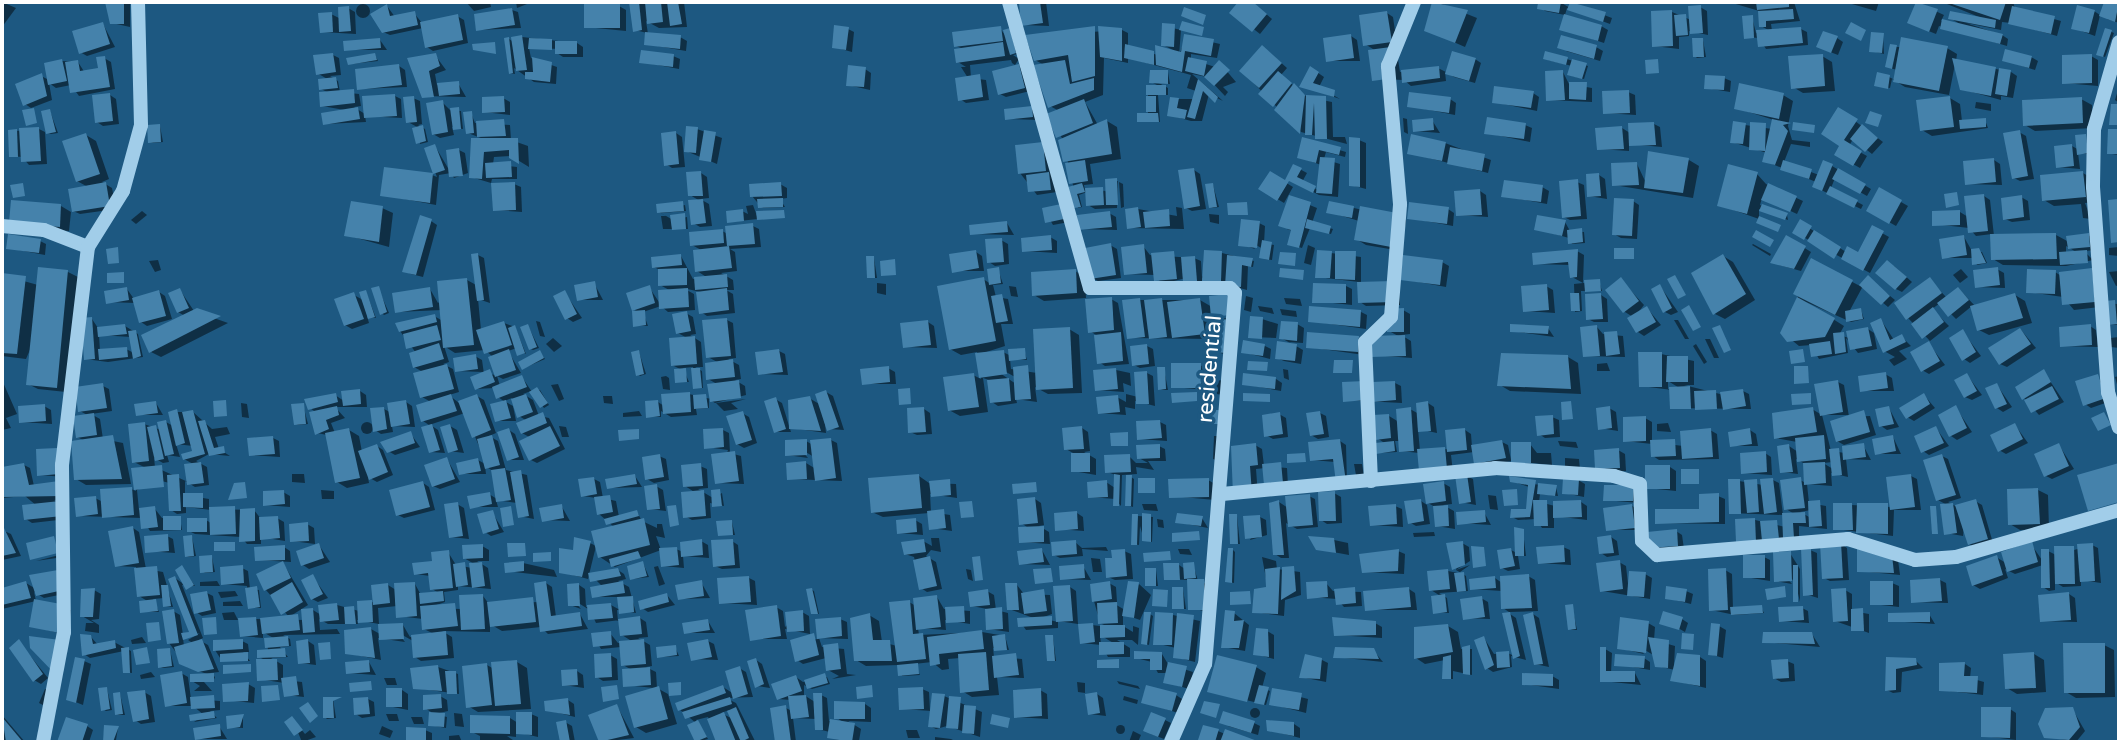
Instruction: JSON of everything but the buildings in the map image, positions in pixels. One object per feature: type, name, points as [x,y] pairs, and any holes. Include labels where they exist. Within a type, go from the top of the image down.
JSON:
[{"type":"street","points":[[43,742],[64,632],[62,465],[88,247],[123,191],[141,125],[138,2]]},
{"type":"street","name":"residential","points":[[1009,2],[1090,288],[1230,288],[1235,293],[1222,494],[1205,664],[1171,742]]},
{"type":"street","points":[[1371,481],[1365,342],[1391,317],[1400,204],[1388,66],[1414,2]]},
{"type":"street","points":[[2119,42],[2094,129],[2093,187],[2108,392],[2119,426]]},
{"type":"street","points":[[2,226],[44,230],[88,247]]},
{"type":"street","points":[[1222,494],[1495,468],[1633,478],[1642,496],[1642,541],[1657,555],[1848,539],[1915,560],[1956,557],[2119,510]]}]
